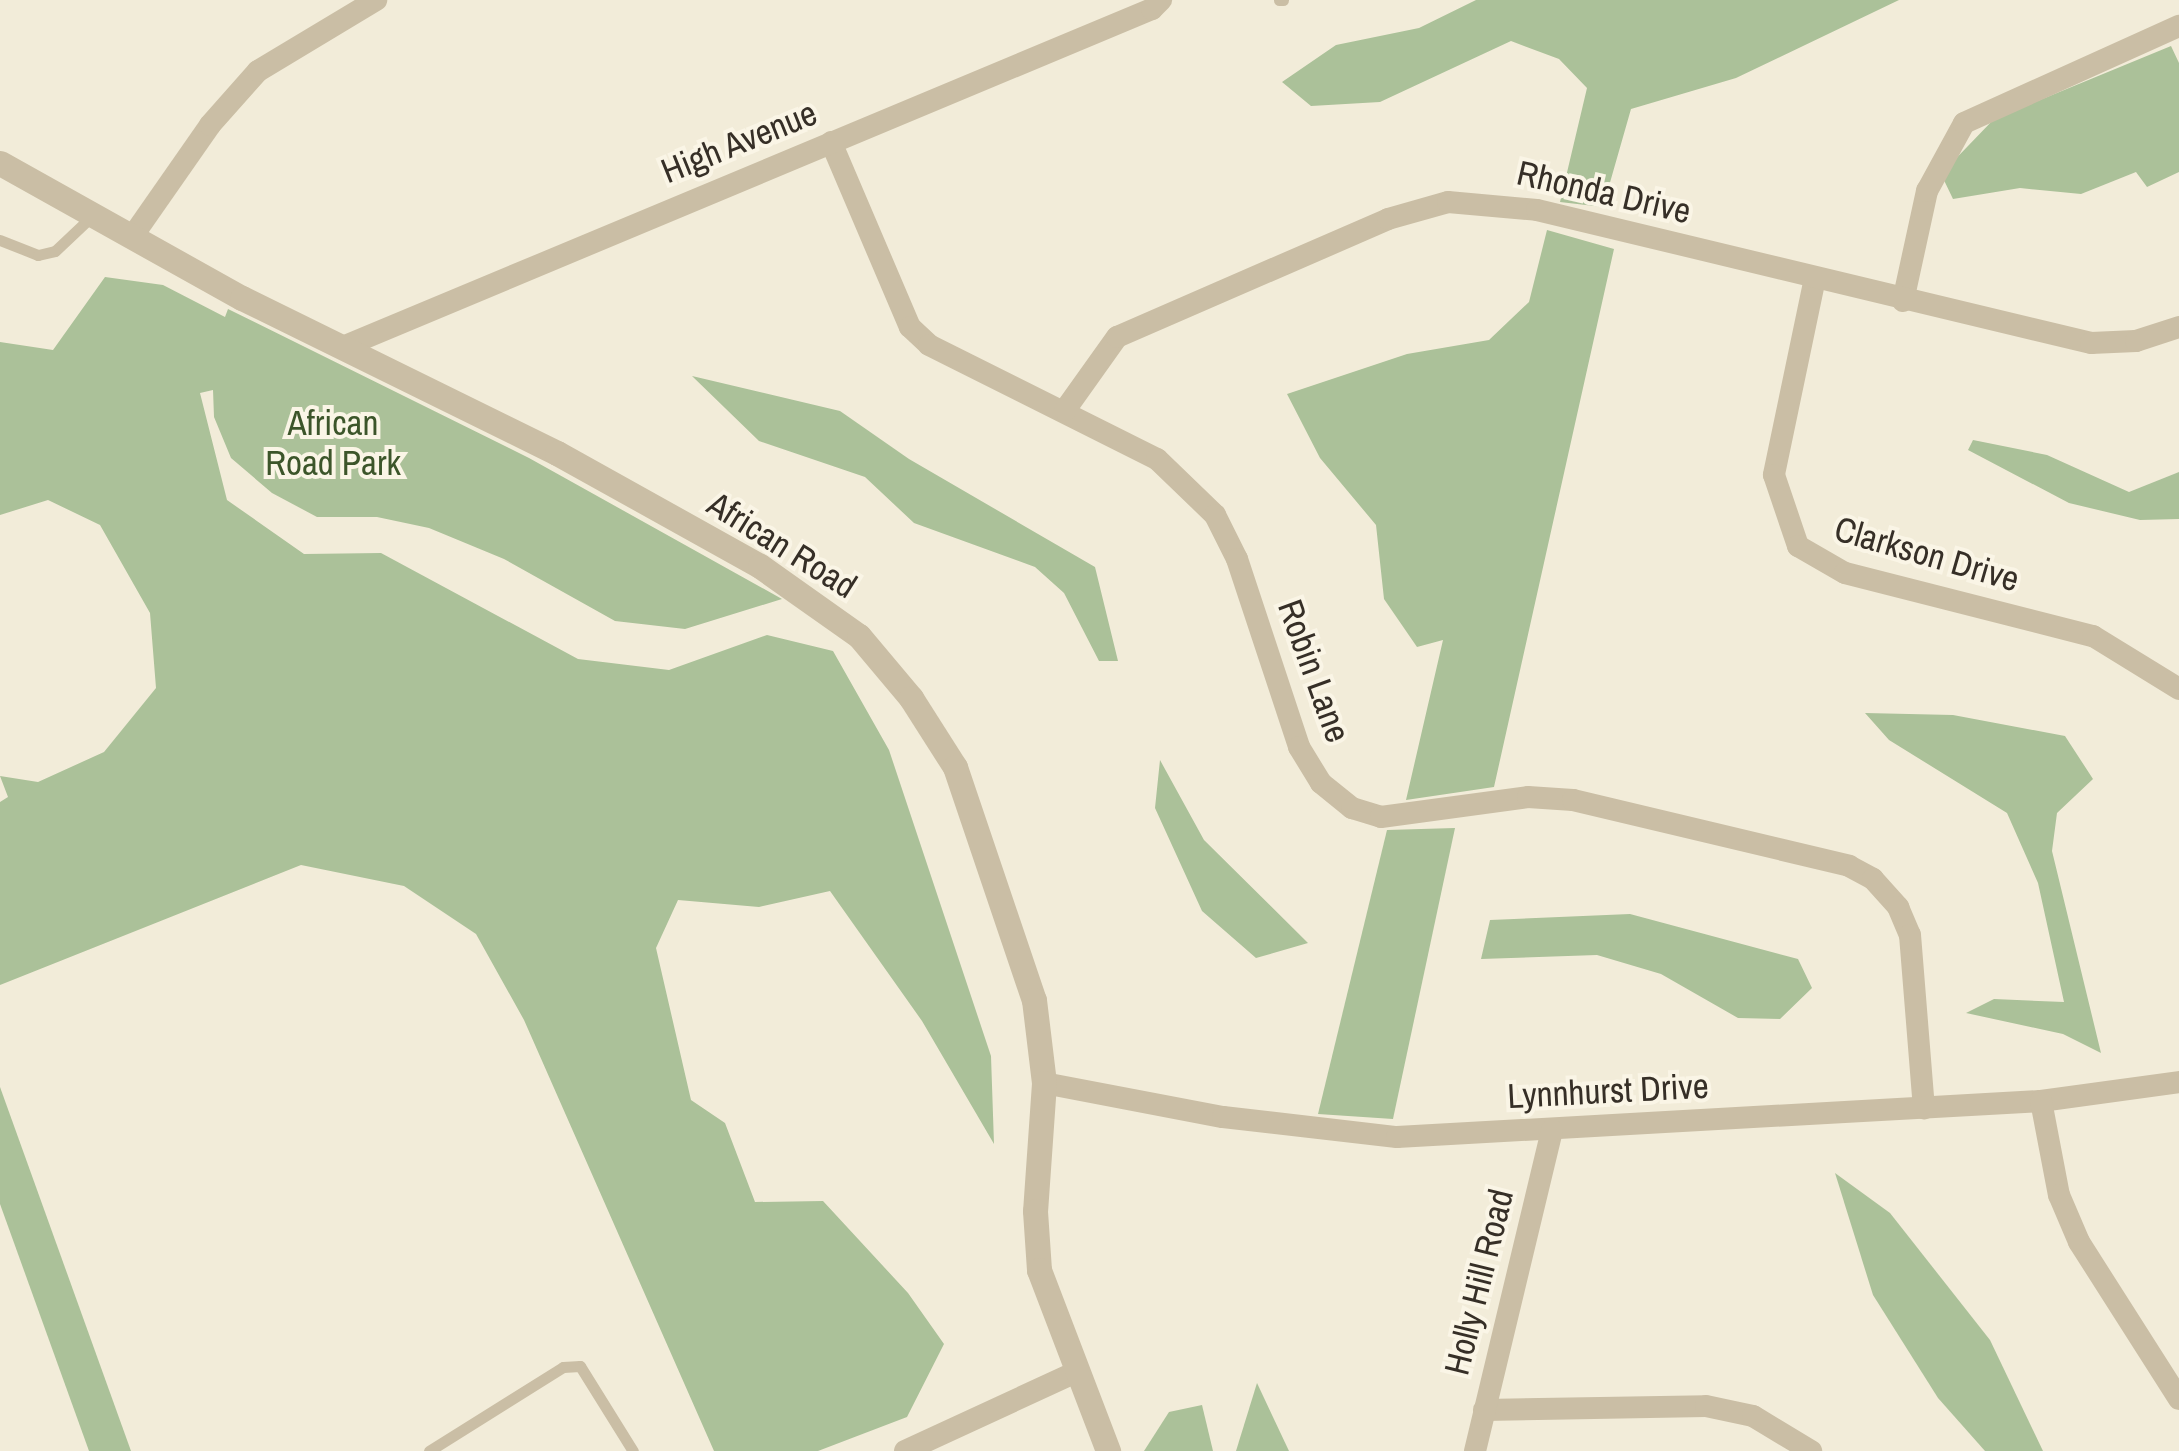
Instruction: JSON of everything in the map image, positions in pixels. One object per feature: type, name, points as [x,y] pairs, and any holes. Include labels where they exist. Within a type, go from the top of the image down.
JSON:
[{"type":"street","points":[[132,237],[210,125],[258,72],[376,0]]},
{"type":"street","name":"High Avenue","points":[[344,347],[1161,1]]},
{"type":"street","points":[[1903,301],[1927,191],[1964,123],[2179,26]]},
{"type":"street","name":"Robin Lane","points":[[831,142],[910,327],[929,345],[1157,459],[1215,515],[1237,558],[1299,747],[1321,783],[1352,808],[1407,817],[1528,797],[1574,800],[1849,866],[1873,879],[1898,907],[1910,935],[1924,1108]]},
{"type":"street","name":"African Road","points":[[0,163],[132,237],[726,547],[858,636],[911,698],[968,799],[1034,1000],[1044,1082],[1035,1210],[1039,1270],[1074,1372],[1108,1451]]},
{"type":"street","name":"Rhonda Drive","points":[[1065,410],[1118,336],[1388,219],[1448,202],[1537,210],[1903,301],[2091,343],[2136,341],[2179,327]]},
{"type":"street","name":"Clarkson Drive","points":[[1815,278],[1774,475],[1798,546],[1844,573],[2093,636],[2179,689]]},
{"type":"street","name":"Lynnhurst Drive","points":[[1044,1082],[1345,1134],[1552,1130],[2041,1101],[2179,1082]]},
{"type":"street","points":[[2041,1101],[2059,1195],[2079,1242],[2171,1371],[2179,1399]]},
{"type":"street","name":"Holly Hill Road","points":[[1476,1451],[1552,1130]]},
{"type":"street","points":[[905,1451],[1074,1372]]},
{"type":"street","points":[[1484,1410],[1706,1406],[1753,1416],[1811,1451]]},
{"type":"lane","points":[[0,240],[38,255],[56,252],[92,215]]},
{"type":"lane","points":[[429,1451],[562,1367],[580,1366],[633,1451]]},
{"type":"green space","points":[[1476,0],[1899,0],[1736,78],[1631,109],[1603,207],[1560,202],[1587,88],[1559,59],[1511,41],[1380,102],[1311,106],[1282,82],[1336,45],[1419,28]]},
{"type":"green space","points":[[2171,46],[2179,63],[2179,172],[2147,187],[2136,172],[2081,194],[2020,188],[1953,199],[1941,174],[1994,119]]},
{"type":"green space","points":[[1547,230],[1614,249],[1494,787],[1406,800],[1443,640],[1417,647],[1384,599],[1376,525],[1320,458],[1287,394],[1407,354],[1489,340],[1529,302]]},
{"type":"green space","name":"African Road Park","points":[[105,277],[163,285],[225,317],[228,309],[529,458],[782,599],[685,629],[615,621],[504,559],[429,528],[377,517],[317,517],[272,493],[231,458],[214,417],[213,390],[200,393],[227,500],[304,554],[381,553],[578,659],[669,670],[767,635],[833,651],[889,750],[991,1056],[994,1144],[922,1021],[830,891],[759,907],[678,900],[656,948],[691,1100],[725,1123],[755,1202],[823,1201],[908,1293],[944,1344],[907,1417],[818,1451],[714,1451],[524,1020],[476,934],[404,886],[301,865],[0,985],[0,802],[8,797],[0,776],[38,782],[104,752],[156,688],[150,613],[100,525],[48,500],[0,515],[0,342],[53,350]]},
{"type":"green space","points":[[692,376],[840,411],[909,459],[1095,567],[1118,661],[1099,661],[1064,593],[1035,567],[914,523],[865,477],[759,441]]},
{"type":"green space","points":[[1973,440],[2047,455],[2129,492],[2179,472],[2179,519],[2140,520],[2069,503],[1968,450]]},
{"type":"green space","points":[[1865,713],[1953,715],[2065,736],[2093,779],[2057,813],[2052,851],[2101,1053],[2063,1034],[1966,1013],[1994,999],[2064,1002],[2038,883],[2007,813],[1889,740]]},
{"type":"green space","points":[[1160,760],[1204,840],[1308,943],[1256,958],[1202,911],[1155,808]]},
{"type":"green space","points":[[1455,828],[1393,1119],[1318,1114],[1387,830]]},
{"type":"green space","points":[[1630,914],[1798,959],[1812,988],[1780,1019],[1738,1018],[1661,974],[1597,955],[1481,959],[1490,920]]},
{"type":"green space","points":[[0,1087],[131,1451],[89,1451],[0,1204]]},
{"type":"green space","points":[[1835,1173],[1890,1213],[1990,1340],[2043,1451],[1985,1451],[1938,1398],[1873,1295]]},
{"type":"green space","points":[[1257,1383],[1289,1451],[1236,1451]]},
{"type":"green space","points":[[1202,1405],[1213,1451],[1144,1451],[1169,1412]]}]
